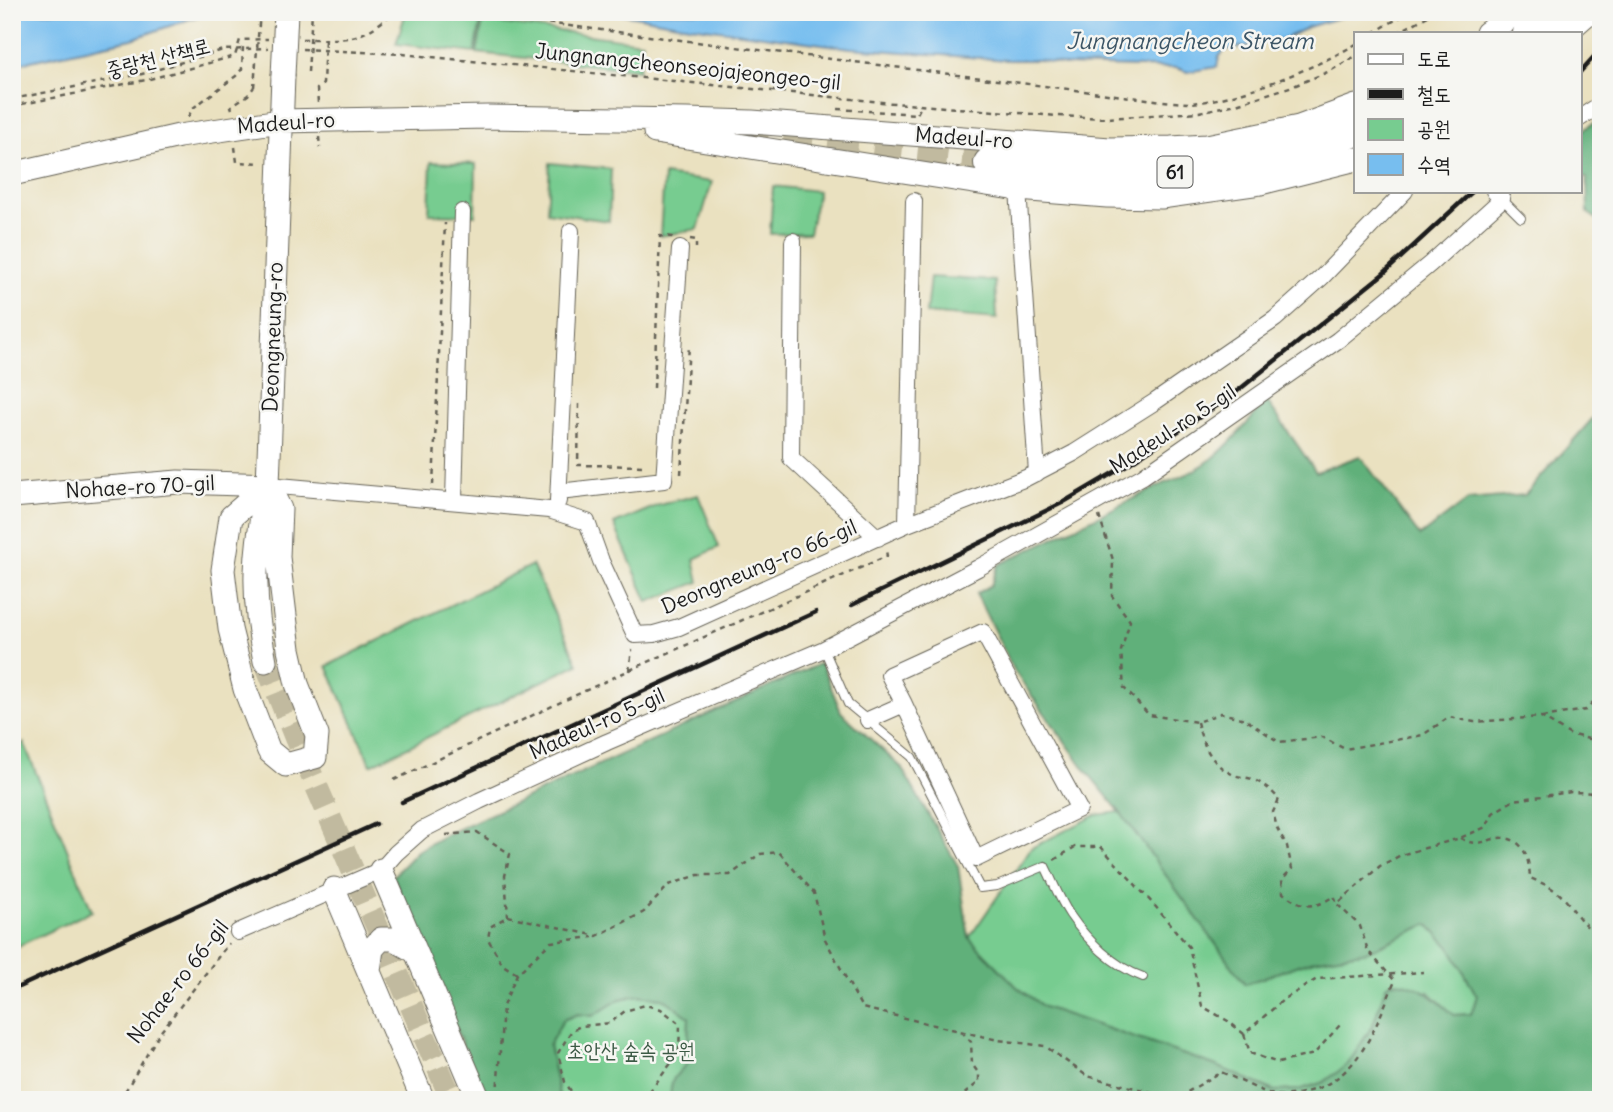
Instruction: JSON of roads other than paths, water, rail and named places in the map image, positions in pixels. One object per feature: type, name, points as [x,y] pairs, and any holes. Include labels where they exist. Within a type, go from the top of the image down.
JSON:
[{"type":"highway","points":[[1529,32],[1552,12]]},
{"type":"highway","points":[[1551,32],[1574,12]]},
{"type":"highway","name":"61","points":[[989,163],[1174,172],[1284,155],[1354,132]]},
{"type":"main road","name":"Deongneung-ro","points":[[265,661],[257,622],[255,583],[257,535],[268,485],[286,12]]},
{"type":"main road","points":[[1488,32],[1517,12]]},
{"type":"main road","points":[[1566,32],[1589,12]]},
{"type":"main road","name":"Madeul-ro","points":[[12,174],[179,136],[232,116],[280,121],[488,117],[752,122],[1110,149],[1183,147],[1248,139],[1300,127],[1354,107]]},
{"type":"main road","name":"Madeul-ro","points":[[566,119],[1018,189],[1107,196],[1161,197],[1260,183],[1354,160]]},
{"type":"main road","points":[[895,169],[884,161],[882,144],[891,135],[905,133]]},
{"type":"main road","name":"Nohae-ro 70-gil","points":[[12,496],[178,482],[268,485]]},
{"type":"main road","points":[[268,485],[280,509],[278,557],[289,649],[297,684],[317,735],[315,757],[286,765],[268,751],[245,689],[230,629],[223,570],[231,517],[268,485]]},
{"type":"main road","points":[[388,861],[416,951],[479,1100]]},
{"type":"main road","points":[[334,889],[423,1100]]},
{"type":"main road","points":[[369,971],[372,949],[381,939],[394,939],[416,951]]},
{"type":"street","points":[[1582,117],[1601,104]]},
{"type":"street","points":[[1018,189],[1037,473]]},
{"type":"street","name":"Deongneung-ro 66-gil","points":[[558,511],[587,522],[635,635],[654,634],[679,627],[907,524],[1037,473],[1074,453],[1156,401],[1275,319],[1322,277],[1404,192]]},
{"type":"street","name":"Madeul-ro 5-gil","points":[[388,861],[422,830],[709,697],[824,649],[978,568],[1143,476],[1338,340],[1430,264],[1502,194]]},
{"type":"street","points":[[907,524],[914,201]]},
{"type":"street","points":[[454,500],[462,212]]},
{"type":"street","points":[[268,485],[558,511],[571,231]]},
{"type":"street","points":[[793,241],[791,458],[879,537]]},
{"type":"street","points":[[559,492],[664,480],[688,251]]},
{"type":"street","points":[[982,632],[1079,809],[976,859],[904,704],[889,675],[982,632]]},
{"type":"street","points":[[868,720],[904,704]]},
{"type":"street","name":"Nohae-ro 66-gil","points":[[238,932],[334,889],[388,861]]},
{"type":"lane","points":[[1502,194],[1521,218]]},
{"type":"lane","points":[[824,649],[848,704],[912,757],[980,888],[997,886],[1045,866],[1069,914],[1092,941],[1126,971],[1143,977]]},
{"type":"water","points":[[12,12],[210,12],[132,39],[12,65]]},
{"type":"water","name":"Jungnangcheon Stream","points":[[612,12],[1357,12],[1308,27],[1284,39],[1225,50],[1219,57],[1217,67],[1187,72],[1177,68],[1065,65],[1040,60],[851,48],[683,25]]},
{"type":"tunnel","points":[[694,127],[989,163]]},
{"type":"tunnel","points":[[265,661],[452,1100]]},
{"type":"railway","points":[[1582,70],[1601,49]]},
{"type":"railway","points":[[852,605],[1062,503],[1125,466],[1230,397],[1383,274],[1472,192]]},
{"type":"railway","points":[[402,802],[816,612]]},
{"type":"railway","points":[[12,990],[376,824]]},
{"type":"park label","name":"초안산 숲속 공원","points":[[631,1051]]}]
